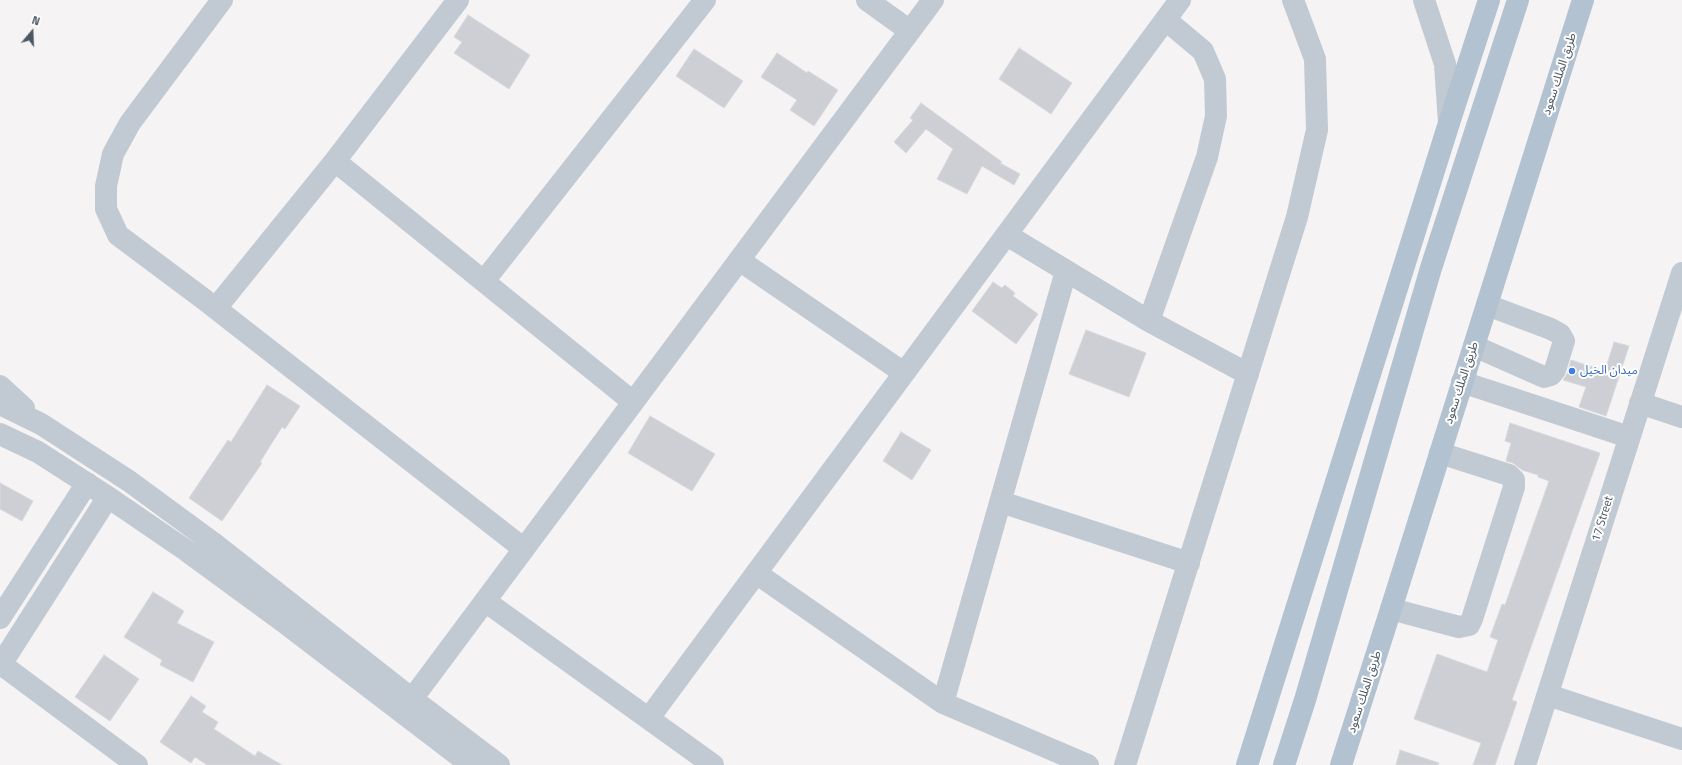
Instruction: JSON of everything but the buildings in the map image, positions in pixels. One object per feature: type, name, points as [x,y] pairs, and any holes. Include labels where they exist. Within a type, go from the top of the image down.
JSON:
[{"type":"main road","points":[[1247,765],[1489,0]]},
{"type":"main road","points":[[1284,765],[1431,268],[1518,0]]},
{"type":"main road","name":"طريق الملك سعود","points":[[1340,765],[1392,609],[1486,305],[1583,0]]},
{"type":"street","points":[[222,0],[130,123],[113,154],[106,186],[106,209],[118,235],[216,308],[524,549]]},
{"type":"street","points":[[216,308],[335,161],[458,0]]},
{"type":"street","points":[[484,281],[706,0]]},
{"type":"street","points":[[867,0],[910,31]]},
{"type":"street","points":[[412,699],[933,0]]},
{"type":"street","points":[[649,718],[1180,0]]},
{"type":"street","points":[[1125,765],[1297,217],[1317,130],[1315,59],[1294,0]]},
{"type":"street","points":[[1424,0],[1445,64],[1449,123]]},
{"type":"street","points":[[1149,321],[1207,157],[1216,116],[1215,79],[1203,51],[1166,20]]},
{"type":"street","points":[[335,161],[634,402]]},
{"type":"street","points":[[1006,235],[1149,321],[1248,374]]},
{"type":"street","points":[[739,260],[904,373]]},
{"type":"street","points":[[943,703],[1066,271]]},
{"type":"street","name":"17 Street","points":[[1525,765],[1682,273]]},
{"type":"street","points":[[1474,346],[1544,377],[1551,375],[1555,370],[1564,341],[1560,334],[1551,329],[1486,305]]},
{"type":"street","points":[[1462,382],[1629,437]]},
{"type":"street","points":[[0,386],[40,424]]},
{"type":"street","points":[[1640,403],[1682,417]]},
{"type":"street","points":[[0,404],[40,424],[129,481],[212,542],[412,699],[499,765]]},
{"type":"street","points":[[0,434],[38,452],[87,483],[187,551],[284,622],[471,765]]},
{"type":"street","points":[[1392,609],[1459,626],[1469,625],[1514,487],[1514,480],[1509,475],[1440,453]]},
{"type":"street","points":[[0,618],[7,593],[87,483]]},
{"type":"street","points":[[108,497],[0,665],[136,765]]},
{"type":"street","points":[[1001,502],[1189,563]]},
{"type":"street","points":[[756,573],[943,703],[1088,765]]},
{"type":"street","points":[[486,601],[713,765]]},
{"type":"street","points":[[1548,695],[1682,739]]},
{"type":"place","name":"ميدان الخيل","points":[[1572,371]]}]
